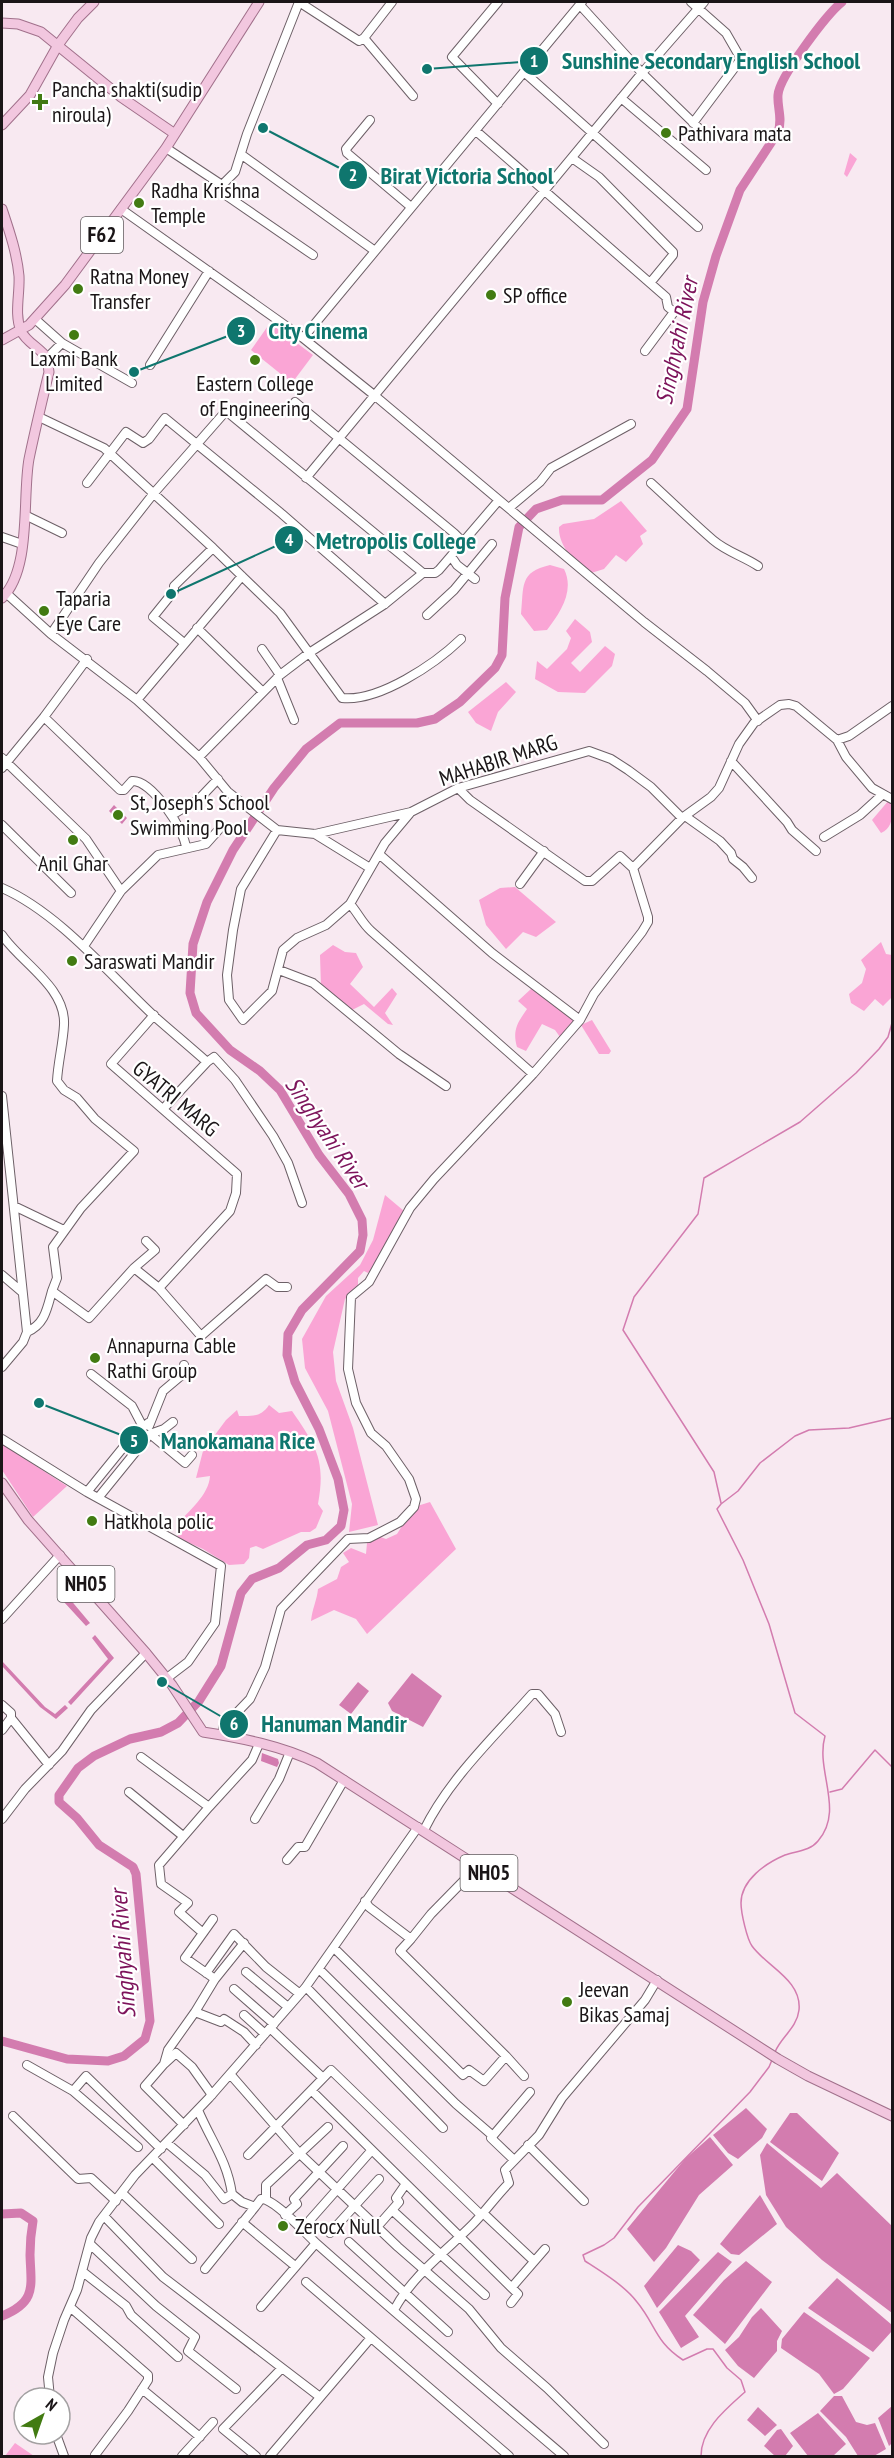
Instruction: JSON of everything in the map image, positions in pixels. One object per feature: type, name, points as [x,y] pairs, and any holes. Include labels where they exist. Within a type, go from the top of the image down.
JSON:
[{"type":"main road","points":[[2,125],[30,95],[58,45],[78,18],[94,2]]},
{"type":"main road","name":"F62","points":[[2,340],[35,319],[65,285],[166,148],[261,2]]},
{"type":"main road","points":[[2,23],[18,24],[41,32],[121,97],[175,134]]},
{"type":"main road","points":[[2,209],[4,227],[13,243],[19,277],[18,304],[21,330],[24,337],[47,358],[49,372],[29,461],[27,516],[22,544],[14,581],[4,596]]},
{"type":"main road","name":"NH05","points":[[2,1483],[28,1520],[146,1653],[203,1732],[290,1752],[317,1763],[778,2059],[892,2116]]},
{"type":"street","points":[[222,185],[235,172],[247,135],[299,2],[359,40],[364,38],[392,2]]},
{"type":"street","points":[[498,2],[453,57],[498,104]]},
{"type":"street","points":[[303,338],[581,3],[642,73],[709,138]]},
{"type":"street","points":[[306,478],[592,134],[697,3],[726,33],[741,59],[693,123]]},
{"type":"street","points":[[364,38],[413,96]]},
{"type":"street","points":[[524,72],[698,227]]},
{"type":"street","points":[[621,98],[706,170]]},
{"type":"street","points":[[370,120],[346,149],[347,153],[411,207]]},
{"type":"street","points":[[476,131],[666,297],[668,307],[674,312],[645,351]]},
{"type":"street","points":[[166,148],[222,185],[227,196],[313,255]]},
{"type":"street","points":[[242,155],[375,251]]},
{"type":"street","points":[[572,158],[598,177],[673,252],[650,283]]},
{"type":"street","points":[[121,209],[303,338],[374,395],[644,622],[745,703],[758,721]]},
{"type":"street","points":[[150,365],[209,270]]},
{"type":"street","points":[[35,319],[62,343],[132,383]]},
{"type":"street","points":[[47,358],[62,343]]},
{"type":"street","points":[[295,402],[463,542]]},
{"type":"street","points":[[51,634],[99,563],[154,493],[226,411],[423,573],[435,573],[499,500]]},
{"type":"street","points":[[39,417],[98,444],[111,453],[280,613],[342,698],[348,699],[393,686],[439,659],[461,639]]},
{"type":"street","points":[[87,483],[126,432],[143,443],[149,439],[165,418],[282,514],[385,604]]},
{"type":"street","points":[[510,510],[540,482],[550,468],[631,424]]},
{"type":"street","points":[[651,483],[713,540],[728,551],[745,557],[758,566]]},
{"type":"street","points":[[27,516],[62,533]]},
{"type":"street","points":[[2,537],[22,544]]},
{"type":"street","points":[[427,615],[442,603],[492,544]]},
{"type":"street","points":[[184,643],[153,617],[174,591],[174,586],[213,548]]},
{"type":"street","points":[[451,556],[475,579]]},
{"type":"street","points":[[199,757],[279,676],[309,653],[385,604],[423,573]]},
{"type":"street","points":[[138,700],[243,576]]},
{"type":"street","points":[[4,596],[138,700],[199,757],[228,792],[274,829],[242,889],[233,930],[227,975],[229,1000],[243,1020],[272,992],[283,950],[297,938],[326,925],[351,904],[379,854],[411,812]]},
{"type":"street","points":[[197,628],[263,692]]},
{"type":"street","points":[[262,649],[279,676],[294,720]]},
{"type":"street","points":[[87,659],[44,717],[3,763],[86,839],[121,891]]},
{"type":"street","points":[[633,868],[684,817],[711,797],[719,788],[743,736],[758,721],[780,705],[796,706],[837,741],[846,757],[872,788],[892,799]]},
{"type":"street","points":[[837,741],[849,736],[892,706]]},
{"type":"street","points":[[44,717],[120,790],[124,790],[132,781],[141,782],[172,815],[181,829],[186,848]]},
{"type":"street","name":"MAHABIR MARG","points":[[274,829],[315,834],[411,812],[458,788],[589,751],[611,759],[643,781],[684,817],[720,841],[731,853],[735,862],[743,867],[752,878]]},
{"type":"street","points":[[731,761],[788,822],[792,830],[816,851]]},
{"type":"street","points":[[172,815],[198,799],[218,779]]},
{"type":"street","points":[[226,1736],[223,1727],[250,1699],[265,1667],[281,1609],[348,1539],[369,1538],[385,1531],[400,1522],[414,1506],[416,1499],[409,1479],[386,1446],[371,1433],[356,1403],[348,1369],[351,1297],[369,1281],[410,1208],[434,1179],[533,1074],[579,1020],[594,994],[621,961],[648,922],[633,868],[620,856],[589,882],[470,800],[458,788]]},
{"type":"street","points":[[824,837],[860,815],[883,794]]},
{"type":"street","points":[[2,825],[71,893]]},
{"type":"street","points":[[84,946],[121,891],[158,855],[206,844],[222,826]]},
{"type":"street","points":[[315,834],[370,868]]},
{"type":"street","points":[[520,884],[544,851]]},
{"type":"street","points":[[379,854],[492,953],[579,1020]]},
{"type":"street","points":[[2,888],[39,911],[84,946],[154,1016],[207,1062]]},
{"type":"street","points":[[351,904],[358,912],[361,922],[533,1074]]},
{"type":"street","points":[[2,935],[52,990],[59,1001],[64,1023],[57,1081],[64,1090],[77,1098],[95,1119],[134,1151],[64,1230],[53,1246],[57,1278],[46,1315],[37,1328],[27,1332]]},
{"type":"street","points":[[279,970],[313,983],[399,1054],[446,1086]]},
{"type":"street","name":"GYATRI MARG","points":[[154,1016],[111,1064],[237,1174],[236,1193],[228,1213],[184,1258],[159,1288]]},
{"type":"street","points":[[164,1108],[214,1057],[235,1080],[273,1136],[288,1162],[302,1203]]},
{"type":"street","points":[[2,1096],[27,1332],[23,1342],[4,1361]]},
{"type":"street","points":[[14,1206],[64,1230]]},
{"type":"street","points":[[52,1291],[89,1318],[134,1268],[155,1250],[146,1241]]},
{"type":"street","points":[[134,1268],[159,1288],[201,1336],[266,1279],[277,1287],[287,1287]]},
{"type":"street","points":[[2,1275],[22,1292]]},
{"type":"street","points":[[145,1425],[164,1391],[182,1375],[184,1365]]},
{"type":"street","points":[[91,1374],[132,1406],[150,1434],[186,1463],[192,1455]]},
{"type":"street","points":[[98,1498],[150,1434],[164,1429],[173,1422]]},
{"type":"street","points":[[2,1439],[87,1492],[221,1566],[215,1623],[188,1662],[169,1682]]},
{"type":"street","points":[[87,1492],[126,1444]]},
{"type":"street","points":[[2,1619],[60,1555]]},
{"type":"street","points":[[2,1819],[23,1792],[62,1751],[91,1710],[146,1653]]},
{"type":"street","points":[[49,2386],[48,2377],[53,2353],[83,2272],[90,2244],[99,2222],[135,2175],[212,2095],[303,1990],[365,1901],[456,1781],[532,1694],[538,1694],[555,1714],[561,1732]]},
{"type":"street","points":[[2,1705],[11,1713],[11,1718],[49,1765]]},
{"type":"street","points":[[2,1730],[11,1718]]},
{"type":"street","points":[[203,1933],[179,1912],[188,1903],[161,1884],[159,1865],[252,1760],[259,1744]]},
{"type":"street","points":[[255,1819],[279,1779],[290,1752]]},
{"type":"street","points":[[141,1757],[209,1807]]},
{"type":"street","points":[[287,1860],[298,1847],[305,1847],[344,1780]]},
{"type":"street","points":[[129,1792],[183,1836]]},
{"type":"street","points":[[478,1866],[431,1914],[400,1951],[524,2076]]},
{"type":"street","points":[[365,1901],[369,1907],[411,1939]]},
{"type":"street","points":[[213,1919],[185,1958],[215,1979]]},
{"type":"street","points":[[206,1973],[234,1934],[266,1967],[303,1990],[443,2128]]},
{"type":"street","points":[[164,2064],[168,2050],[215,1979],[244,1943]]},
{"type":"street","points":[[334,1947],[463,2075],[469,2070],[484,2081],[506,2056]]},
{"type":"street","points":[[319,1969],[456,2104],[493,2136]]},
{"type":"street","points":[[246,1972],[288,2007]]},
{"type":"street","points":[[394,2310],[405,2292],[482,2214],[509,2183],[505,2170],[539,2135],[571,2085],[645,2000],[657,1980]]},
{"type":"street","points":[[234,1989],[269,2029],[323,2078]]},
{"type":"street","points":[[195,2012],[221,2022],[224,2019],[244,2032],[256,2045]]},
{"type":"street","points":[[243,2015],[269,2029]]},
{"type":"street","points":[[184,2125],[145,2086],[164,2064],[176,2053],[192,2067],[212,2095]]},
{"type":"street","points":[[27,2065],[73,2091],[138,2147]]},
{"type":"street","points":[[248,2155],[331,2070],[534,2261]]},
{"type":"street","points":[[231,2074],[299,2153],[425,2272],[469,2309],[501,2348],[547,2388],[604,2444]]},
{"type":"street","points":[[73,2091],[86,2076],[161,2149]]},
{"type":"street","points":[[312,2091],[512,2287],[518,2294],[511,2303]]},
{"type":"street","points":[[514,2160],[491,2138],[530,2092]]},
{"type":"street","points":[[198,2110],[208,2134],[224,2159],[232,2194],[250,2206],[255,2206]]},
{"type":"street","points":[[13,2116],[78,2179],[91,2178],[116,2201]]},
{"type":"street","points":[[266,2199],[266,2185],[328,2127]]},
{"type":"street","points":[[167,2143],[205,2175],[224,2199],[232,2194]]},
{"type":"street","points":[[285,2215],[297,2204],[294,2199],[343,2145]]},
{"type":"street","points":[[528,2145],[584,2201]]},
{"type":"street","points":[[310,2220],[371,2151]]},
{"type":"street","points":[[153,2158],[219,2224]]},
{"type":"street","points":[[330,2233],[379,2179]]},
{"type":"street","points":[[377,2227],[399,2202],[396,2198],[405,2184]]},
{"type":"street","points":[[122,2193],[192,2259]]},
{"type":"street","points":[[205,2269],[261,2199],[266,2199],[564,2457]]},
{"type":"street","points":[[392,2210],[485,2295]]},
{"type":"street","points":[[104,2216],[163,2277],[320,2397]]},
{"type":"street","points":[[242,2223],[295,2266]]},
{"type":"street","points":[[349,2242],[448,2332]]},
{"type":"street","points":[[261,2307],[316,2243]]},
{"type":"street","points":[[90,2244],[156,2306],[195,2337],[188,2351],[236,2389]]},
{"type":"street","points":[[512,2287],[545,2249]]},
{"type":"street","points":[[83,2272],[126,2306],[131,2315],[178,2357]]},
{"type":"street","points":[[306,2282],[509,2457]]},
{"type":"street","points":[[70,2307],[148,2375],[142,2389],[95,2455]]},
{"type":"street","points":[[270,2457],[369,2340]]},
{"type":"street","points":[[256,2457],[223,2429],[282,2368]]},
{"type":"street","points":[[142,2389],[200,2437]]},
{"type":"street","points":[[182,2457],[213,2422]]},
{"type":"shaded area","points":[[850,153],[857,159],[847,177],[844,174]]},
{"type":"shaded area","points":[[270,323],[313,355],[292,383],[251,350]]},
{"type":"shaded area","points":[[621,501],[647,531],[640,536],[643,544],[626,562],[616,555],[604,569],[588,574],[573,559],[561,541],[559,527],[563,524],[594,519]]},
{"type":"shaded area","points":[[550,565],[564,569],[568,585],[567,593],[561,609],[547,630],[534,631],[521,614],[523,588],[528,576]]},
{"type":"shaded area","points":[[575,619],[590,632],[592,642],[571,663],[580,672],[605,646],[615,654],[612,666],[585,693],[558,692],[535,679],[537,661],[547,669],[567,649],[571,638],[566,631]]},
{"type":"shaded area","points":[[506,682],[516,692],[498,712],[491,731],[476,723],[468,712]]},
{"type":"shaded area","points":[[889,800],[892,802],[891,820],[888,827],[881,833],[872,820]]},
{"type":"shaded area","name":"St, Joseph's School Swimming Pool","points":[[114,805],[127,818],[122,824],[109,811]]},
{"type":"shaded area","points":[[515,887],[556,922],[536,937],[523,932],[506,949],[486,925],[479,900],[500,888]]},
{"type":"shaded area","points":[[881,942],[886,954],[892,955],[892,997],[883,1006],[875,999],[864,1011],[851,1003],[849,994],[862,983],[866,969],[861,960]]},
{"type":"shaded area","points":[[333,945],[345,952],[356,953],[363,967],[350,984],[374,1007],[392,988],[397,994],[385,1013],[393,1025],[388,1024],[364,1004],[352,1010],[321,987],[320,955]]},
{"type":"shaded area","points":[[532,988],[574,1020],[560,1037],[555,1030],[542,1024],[526,1051],[517,1047],[515,1036],[517,1026],[527,1009],[518,1001]]},
{"type":"shaded area","points":[[592,1020],[611,1051],[609,1054],[599,1054],[581,1025]]},
{"type":"shaded area","points":[[385,1195],[404,1211],[376,1263],[368,1273],[364,1271],[358,1278],[358,1285],[345,1299],[333,1352],[336,1381],[353,1428],[378,1525],[349,1532],[352,1504],[328,1411],[305,1368],[302,1339],[326,1296],[360,1265],[373,1240]]},
{"type":"shaded area","points":[[269,1405],[279,1413],[292,1411],[313,1444],[320,1464],[318,1504],[323,1511],[316,1528],[310,1532],[301,1532],[263,1549],[256,1546],[250,1548],[249,1558],[244,1564],[229,1565],[203,1549],[178,1538],[176,1525],[206,1490],[210,1476],[196,1478],[203,1451],[226,1420],[237,1410],[239,1416],[253,1416],[263,1412]]},
{"type":"shaded area","points":[[2,1444],[67,1486],[33,1517],[2,1470]]},
{"type":"shaded area","points":[[430,1502],[456,1549],[367,1634],[356,1619],[334,1610],[311,1621],[318,1589],[337,1579],[341,1567],[349,1562],[343,1553],[351,1548],[366,1554],[367,1543],[375,1535],[386,1539],[397,1534],[414,1507]]},
{"type":"shaded area","points":[[69,1598],[90,1623],[86,1626],[64,1602]]},
{"type":"shaded area","points":[[95,1635],[114,1658],[71,1705],[68,1702],[108,1659],[92,1638]]},
{"type":"shaded area","points":[[2,1661],[45,1707],[55,1714],[65,1705],[68,1708],[56,1719],[40,1707],[2,1666]]},
{"type":"shaded area","points":[[412,1673],[442,1696],[423,1727],[392,1711],[388,1703]]},
{"type":"shaded area","points":[[358,1682],[369,1691],[351,1714],[339,1705]]},
{"type":"shaded area","points":[[262,1753],[278,1759],[277,1767],[261,1761]]},
{"type":"shaded area","points":[[746,2108],[767,2129],[762,2138],[738,2159],[728,2153],[713,2135]]},
{"type":"shaded area","points":[[790,2113],[797,2113],[839,2153],[822,2181],[770,2142]]},
{"type":"shaded area","points":[[710,2137],[733,2165],[699,2195],[666,2248],[654,2262],[627,2229],[685,2159]]},
{"type":"shaded area","points":[[767,2143],[821,2188],[837,2173],[892,2226],[892,2313],[822,2260],[786,2227],[766,2195],[760,2155]]},
{"type":"shaded area","points":[[760,2195],[777,2224],[739,2255],[731,2254],[720,2244]]},
{"type":"shaded area","points":[[678,2245],[691,2251],[700,2260],[657,2308],[644,2286]]},
{"type":"shaded area","points":[[718,2252],[732,2262],[685,2316],[699,2337],[681,2348],[659,2312]]},
{"type":"shaded area","points":[[746,2261],[772,2282],[725,2344],[693,2315],[724,2280]]},
{"type":"shaded area","points":[[837,2278],[892,2325],[892,2331],[873,2352],[808,2308]]},
{"type":"shaded area","points":[[761,2308],[782,2331],[777,2341],[777,2351],[754,2378],[738,2366],[725,2350],[739,2337]]},
{"type":"shaded area","points":[[804,2312],[870,2358],[843,2389],[834,2394],[819,2374],[781,2348],[782,2339]]},
{"type":"shaded area","points":[[834,2396],[842,2396],[856,2422],[867,2425],[875,2423],[886,2449],[874,2456],[858,2456],[846,2437],[820,2411]]},
{"type":"shaded area","points":[[892,2406],[892,2443],[889,2446],[878,2418]]},
{"type":"shaded area","points":[[758,2407],[777,2425],[765,2436],[747,2420]]},
{"type":"shaded area","points":[[818,2413],[846,2444],[833,2456],[808,2456],[790,2433]]},
{"type":"shaded area","points":[[781,2429],[793,2446],[785,2456],[775,2456],[764,2446],[777,2430]]},
{"type":"shaded area","points":[[13,2446],[19,2446],[34,2456],[5,2456]]},
{"type":"waterway","name":"Singhyahi River","points":[[2,2041],[67,2059],[108,2061],[124,2056],[145,2039],[150,2021],[136,1874],[133,1867],[99,1845],[77,1818],[59,1802],[59,1795],[78,1768],[94,1756],[130,1739],[161,1732],[178,1723],[199,1701],[221,1666],[241,1593],[252,1579],[279,1568],[307,1545],[326,1540],[341,1526],[344,1510],[338,1479],[319,1429],[295,1382],[287,1355],[288,1334],[302,1310],[360,1251],[363,1235],[362,1220],[349,1194],[319,1155],[280,1090],[260,1071],[230,1050],[196,1013],[190,993],[193,944],[207,902],[233,850],[274,788],[306,749],[340,723],[417,723],[435,719],[460,702],[495,668],[502,655],[505,598],[519,527],[536,509],[562,500],[602,500],[652,460],[687,409],[703,302],[716,256],[740,190],[778,132],[780,86],[805,46],[842,2]]},
{"type":"waterway","points":[[721,1503],[714,1472],[623,1330],[634,1297],[698,1214],[704,1178],[800,1122],[856,1073],[879,1049],[888,1037],[892,1023]]},
{"type":"waterway","points":[[775,2052],[798,2016],[798,1999],[789,1982],[758,1954],[750,1943],[742,1913],[742,1895],[756,1873],[785,1855],[811,1847],[826,1829],[829,1803],[823,1763],[825,1736],[795,1713],[769,1624],[743,1560],[717,1509],[738,1491],[760,1463],[795,1436],[809,1430],[849,1428],[892,1418]]},
{"type":"waterway","points":[[830,1792],[842,1789],[875,1750],[892,1767]]},
{"type":"waterway","points":[[701,2456],[702,2446],[710,2428],[745,2392],[741,2380],[727,2368],[713,2349],[707,2349],[683,2360],[674,2353],[661,2340],[632,2296],[585,2261],[583,2255],[614,2238],[638,2207],[750,2092],[772,2060]]},
{"type":"waterway","name":"Singhyahi River","points":[[2,2214],[21,2213],[33,2221],[30,2247],[30,2292],[21,2305],[2,2316]]},
{"type":"place","name":"Sunshine Secondary English School","points":[[427,69]]},
{"type":"place","name":"Pancha shakti(sudip niroula)","points":[[40,102]]},
{"type":"place","name":"Birat Victoria School","points":[[263,128]]},
{"type":"place","name":"Pathivara mata","points":[[666,133]]},
{"type":"place","name":"Radha Krishna Temple","points":[[139,203]]},
{"type":"place","name":"Ratna Money Transfer","points":[[78,289]]},
{"type":"place","name":"SP office","points":[[491,295]]},
{"type":"place","name":"Laxmi Bank Limited","points":[[74,335]]},
{"type":"place","name":"Eastern College of Engineering","points":[[255,360]]},
{"type":"place","name":"City Cinema","points":[[134,372]]},
{"type":"place","name":"Metropolis College","points":[[171,594]]},
{"type":"place","name":"Taparia Eye Care","points":[[44,611]]},
{"type":"place","name":"St, Joseph's School Swimming Pool","points":[[118,815]]},
{"type":"place","name":"Anil Ghar","points":[[73,840]]},
{"type":"place","name":"Saraswati Mandir","points":[[72,961]]},
{"type":"place","name":"Annapurna Cable Rathi Group","points":[[95,1358]]},
{"type":"place","name":"Manokamana Rice","points":[[39,1403]]},
{"type":"place","name":"Hatkhola polic","points":[[92,1521]]},
{"type":"place","name":"Hanuman Mandir","points":[[162,1682]]},
{"type":"place","name":"Jeevan Bikas Samaj","points":[[567,2002]]},
{"type":"place","name":"Zerocx Null","points":[[283,2226]]}]
